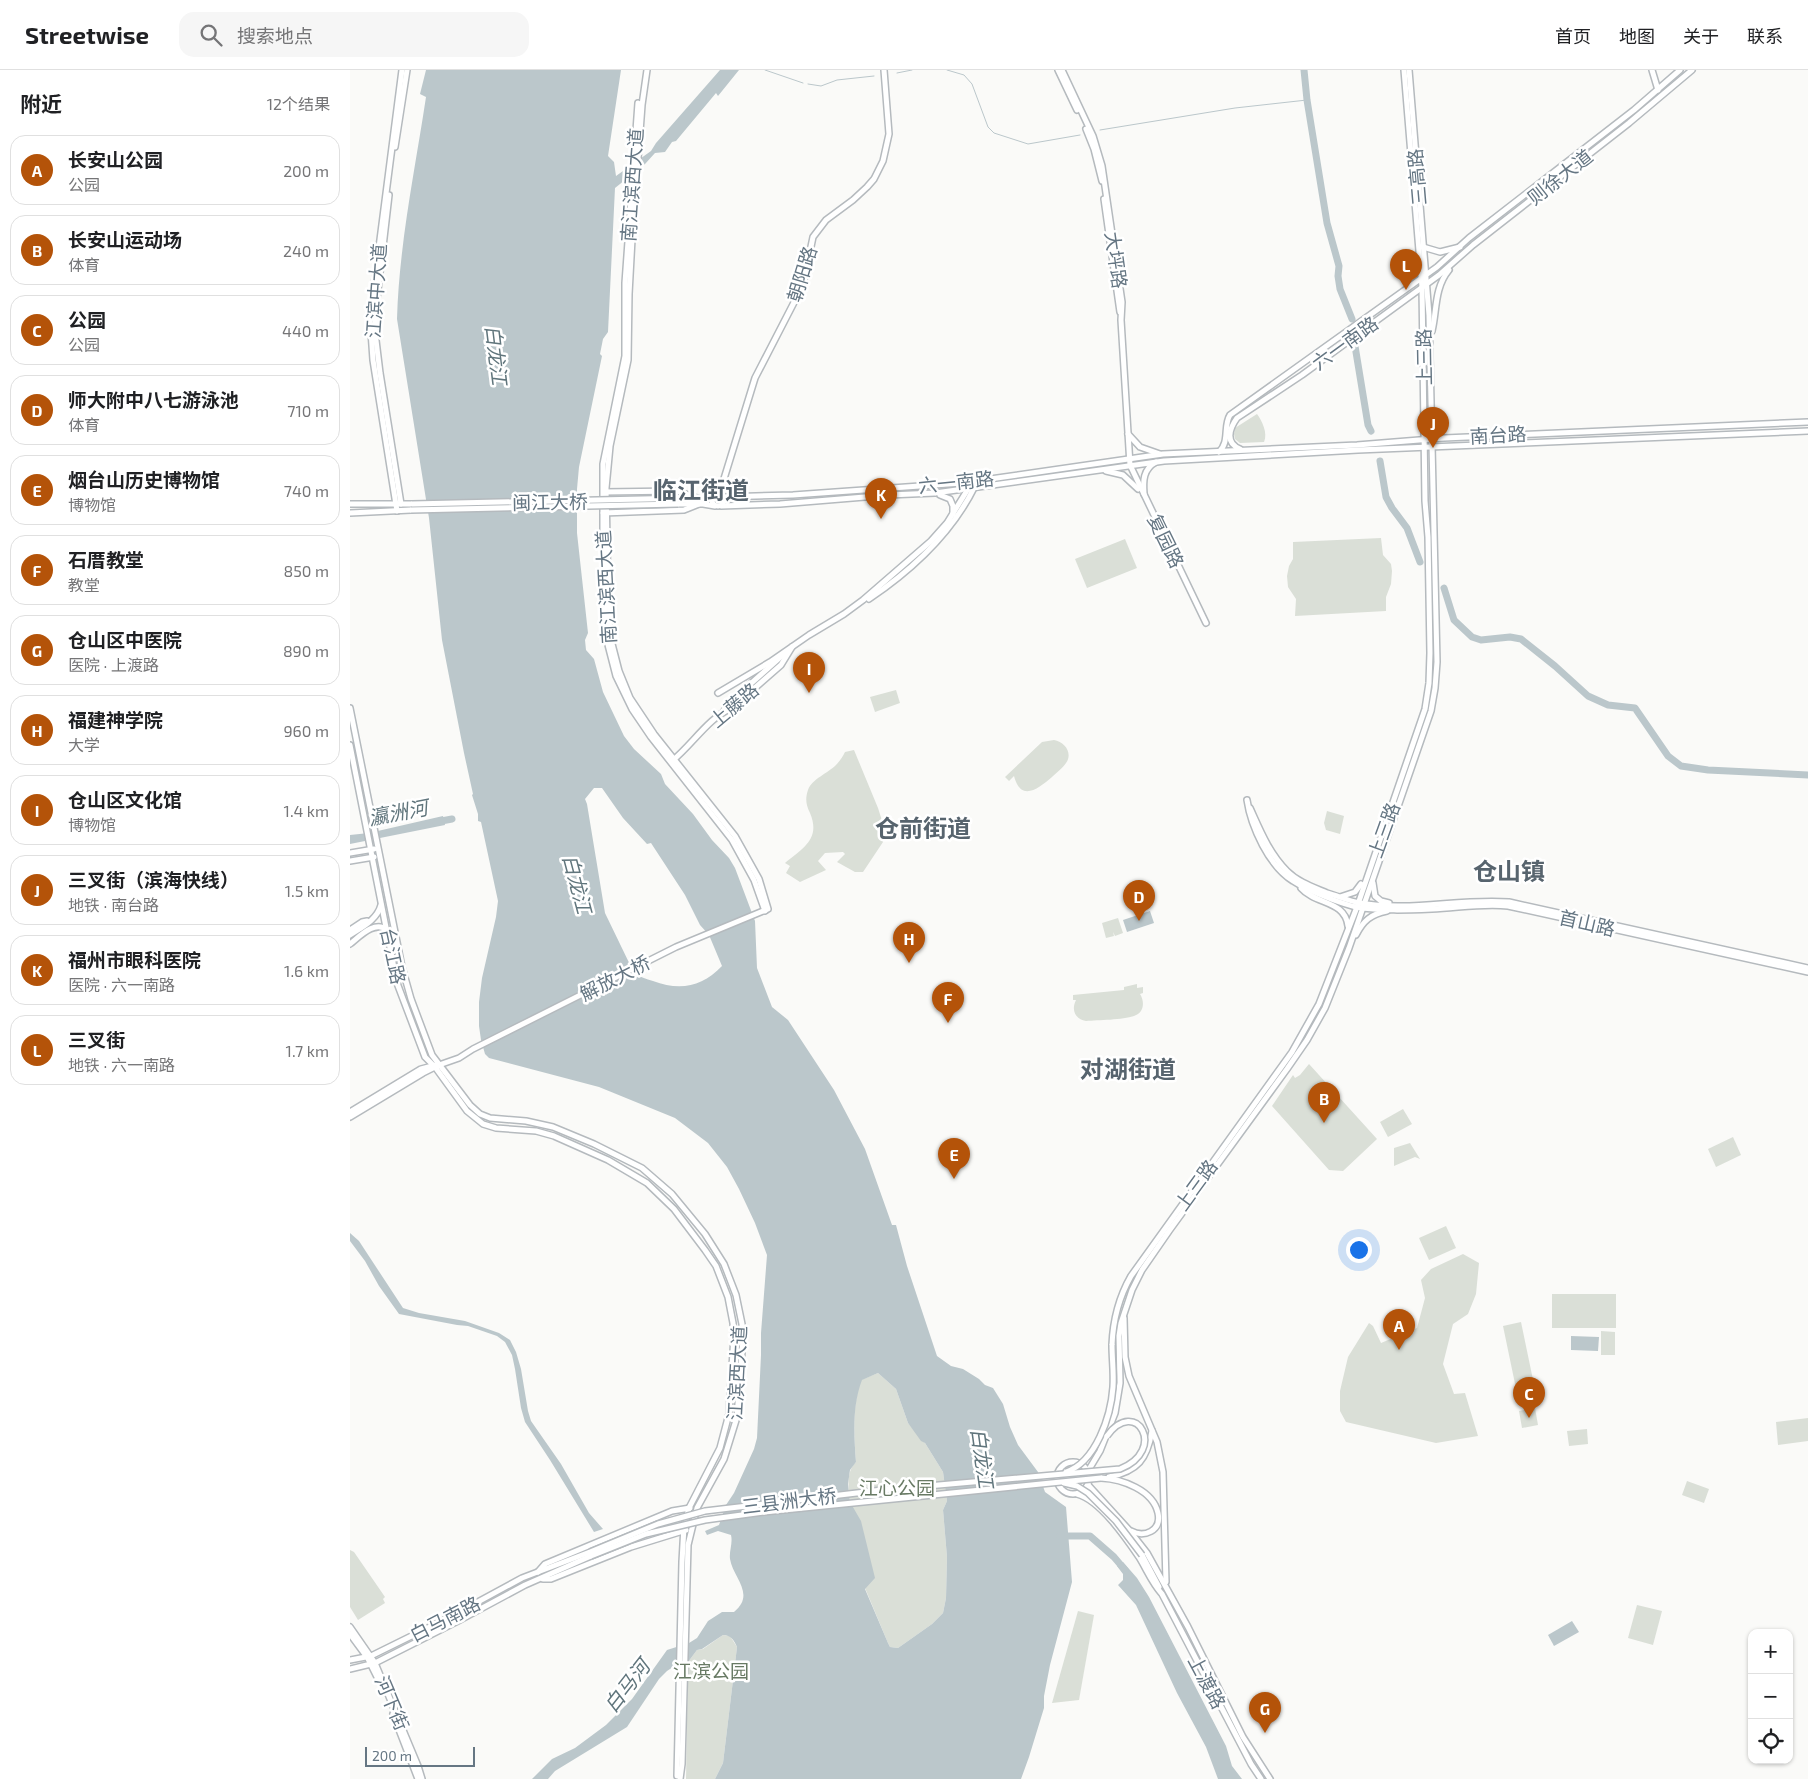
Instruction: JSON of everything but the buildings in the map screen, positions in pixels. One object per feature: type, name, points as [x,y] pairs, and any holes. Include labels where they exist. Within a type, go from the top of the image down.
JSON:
[{"type":"main road","name":"江滨中大道","points":[[398,504],[373,360],[370,317],[402,70]]},
{"type":"main road","name":"江滨中大道","points":[[397,511],[398,504],[375,325],[384,233],[407,70]]},
{"type":"main road","name":"南江滨西大道","points":[[645,70],[638,101],[629,294],[628,360],[610,446],[604,492],[609,620],[616,664],[624,685],[639,714],[739,843],[759,879],[764,911]]},
{"type":"main road","name":"朝阳路","points":[[721,496],[755,378],[803,285],[813,237],[826,220],[864,190],[874,179],[883,161],[889,134],[884,70]]},
{"type":"main road","points":[[1060,70],[1091,136],[1102,180],[1121,320],[1130,462]]},
{"type":"main road","name":"三高路","points":[[1404,70],[1422,287]]},
{"type":"main road","name":"三高路","points":[[1409,70],[1423,247],[1428,284]]},
{"type":"main road","points":[[1652,70],[1658,90]]},
{"type":"main road","name":"则徐大道","points":[[1422,278],[1658,90],[1680,70]]},
{"type":"main road","name":"则徐大道","points":[[1428,284],[1629,123],[1692,70]]},
{"type":"main road","points":[[1423,247],[1440,252],[1460,247]]},
{"type":"main road","points":[[1430,339],[1437,295],[1446,274],[1463,255]]},
{"type":"main road","name":"六一南路","points":[[1219,452],[1225,443],[1227,419],[1230,415],[1422,278]]},
{"type":"main road","name":"六一南路","points":[[1248,451],[1235,447],[1230,439],[1230,428],[1237,418],[1302,375],[1428,284]]},
{"type":"main road","name":"上三路","points":[[1115,1344],[1114,1321],[1126,1285],[1138,1265],[1300,1040],[1325,991],[1348,929],[1375,873],[1426,729],[1435,688],[1436,630],[1428,284]]},
{"type":"main road","name":"上三路","points":[[1124,1312],[1142,1270],[1247,1126],[1307,1040],[1325,1008],[1349,948],[1373,858],[1422,719],[1430,683],[1422,287]]},
{"type":"main road","name":"南台路","points":[[1130,462],[1163,454],[1248,451],[1432,439],[1808,422]]},
{"type":"main road","name":"南台路","points":[[1130,462],[1358,450],[1808,431]]},
{"type":"main road","points":[[1128,434],[1146,450],[1163,454]]},
{"type":"main road","name":"六一南路","points":[[721,496],[793,495],[975,482],[1130,462]]},
{"type":"main road","name":"六一南路","points":[[718,506],[935,494],[1098,470],[1130,462]]},
{"type":"main road","name":"复园路","points":[[1130,462],[1144,497],[1206,623]]},
{"type":"main road","points":[[1144,497],[1143,483],[1146,473],[1152,464],[1158,462]]},
{"type":"main road","points":[[1098,470],[1124,475],[1144,497]]},
{"type":"main road","points":[[809,634],[814,635],[846,616],[897,580],[950,527],[975,482]]},
{"type":"main road","points":[[718,693],[751,674],[809,634],[844,614],[877,588],[931,541],[953,515],[971,489]]},
{"type":"main road","points":[[604,492],[677,491],[700,502],[718,506],[723,503],[721,496],[715,495],[712,499],[700,502],[684,510],[604,513]]},
{"type":"main road","points":[[935,494],[944,495],[950,499],[953,506],[953,515]]},
{"type":"main road","name":"闽江大桥","points":[[412,507],[687,498],[700,502]]},
{"type":"main road","points":[[712,499],[712,503],[718,506]]},
{"type":"main road","name":"闽江大桥","points":[[412,507],[678,504],[700,502]]},
{"type":"main road","points":[[350,504],[398,504],[412,507]]},
{"type":"main road","points":[[350,514],[397,511],[412,507]]},
{"type":"main road","points":[[724,712],[730,702],[773,666],[794,645]]},
{"type":"main road","name":"上藤路","points":[[673,760],[724,712],[732,708],[781,665],[794,645]]},
{"type":"main road","points":[[744,689],[751,674]]},
{"type":"main road","name":"台江路","points":[[350,708],[404,977],[436,1066]]},
{"type":"main road","name":"台江路","points":[[350,745],[400,992],[425,1057],[436,1066]]},
{"type":"main road","points":[[1247,800],[1263,836],[1287,871],[1309,886],[1360,905],[1324,896],[1289,878],[1279,868],[1260,840],[1250,816],[1247,800]]},
{"type":"main road","points":[[350,853],[378,848]]},
{"type":"main road","points":[[350,861],[380,855]]},
{"type":"main road","points":[[1339,897],[1357,891],[1373,858]]},
{"type":"main road","points":[[1375,873],[1373,888],[1378,899],[1388,903],[1407,905]]},
{"type":"main road","points":[[1298,884],[1307,894],[1342,910],[1346,916],[1348,929]]},
{"type":"main road","points":[[350,937],[370,923],[379,910],[381,897]]},
{"type":"main road","name":"首山路","points":[[1360,905],[1407,905],[1475,901],[1515,903],[1808,968]]},
{"type":"main road","name":"首山路","points":[[1360,905],[1395,910],[1439,909],[1478,905],[1508,906],[1808,972]]},
{"type":"main road","points":[[1349,948],[1368,918],[1376,914],[1395,910]]},
{"type":"main road","name":"解放大桥","points":[[436,1066],[457,1059],[473,1049],[676,947],[764,911]]},
{"type":"main road","points":[[350,930],[362,922],[379,924],[387,928]]},
{"type":"main road","points":[[350,944],[374,927],[382,926],[387,928]]},
{"type":"main road","points":[[350,1112],[421,1069],[436,1066]]},
{"type":"main road","points":[[350,1117],[436,1066]]},
{"type":"main road","name":"江滨西大道","points":[[436,1066],[464,1109],[483,1124],[496,1128],[536,1131],[554,1136],[608,1160],[642,1180],[674,1209],[713,1261],[725,1287],[734,1323],[731,1401],[728,1420],[722,1442],[689,1508],[684,1530],[682,1683],[678,1779]]},
{"type":"main road","name":"江滨西大道","points":[[436,1066],[470,1105],[487,1118],[526,1121],[553,1127],[594,1144],[642,1168],[675,1197],[705,1234],[721,1258],[736,1295],[742,1324],[739,1404],[734,1430],[726,1452],[696,1508],[691,1528],[686,1559],[682,1635]]},
{"type":"main road","points":[[1124,1312],[1125,1357],[1129,1376],[1152,1430],[1161,1455],[1164,1472],[1166,1586]]},
{"type":"main road","points":[[1050,1475],[1068,1471],[1078,1465],[1091,1452],[1100,1437],[1111,1405],[1115,1344],[1124,1312]]},
{"type":"main road","points":[[1107,1436],[1115,1413],[1119,1390],[1115,1344]]},
{"type":"main road","points":[[1103,1441],[1116,1394],[1115,1344]]},
{"type":"main road","points":[[1050,1475],[1114,1470],[1125,1467],[1139,1456],[1145,1434],[1140,1427],[1132,1422],[1122,1422],[1103,1441],[1086,1469]]},
{"type":"main road","points":[[1051,1483],[1101,1478],[1132,1470],[1140,1462],[1149,1446],[1152,1430]]},
{"type":"main road","points":[[1068,1463],[1079,1463],[1086,1469],[1089,1476],[1088,1485],[1077,1494],[1067,1493],[1058,1482],[1058,1472],[1068,1463]]},
{"type":"main road","name":"三县洲大桥","points":[[540,1579],[658,1524],[705,1511],[882,1490],[1050,1475]]},
{"type":"main road","points":[[1101,1478],[1119,1480],[1141,1491],[1157,1509],[1159,1520],[1152,1531],[1143,1534],[1129,1530]]},
{"type":"main road","points":[[1051,1483],[1077,1486],[1088,1493],[1116,1521],[1142,1555],[1162,1594]]},
{"type":"main road","name":"三县洲大桥","points":[[538,1572],[646,1534],[706,1520],[764,1512],[1051,1483]]},
{"type":"main road","name":"上渡路","points":[[1088,1485],[1147,1553],[1188,1627],[1243,1737],[1270,1779]]},
{"type":"main road","name":"上渡路","points":[[1077,1494],[1090,1499],[1104,1513],[1136,1553],[1154,1585],[1162,1594],[1248,1758],[1261,1779]]},
{"type":"main road","points":[[538,1572],[545,1564],[672,1511],[696,1508]]},
{"type":"main road","points":[[350,1669],[373,1664],[458,1622],[525,1585],[540,1579],[551,1579],[630,1547],[691,1528]]},
{"type":"main road","name":"白马南路","points":[[350,1660],[369,1657],[452,1616],[522,1578],[538,1572]]},
{"type":"main road","points":[[350,1627],[369,1657]]},
{"type":"main road","points":[[350,1634],[369,1657]]},
{"type":"main road","name":"河下街","points":[[369,1657],[415,1758],[422,1779]]},
{"type":"main road","name":"河下街","points":[[373,1664],[418,1779]]},
{"type":"green space","points":[[1257,414],[1265,431],[1264,442],[1240,443],[1235,439],[1235,428]]},
{"type":"green space","points":[[1381,538],[1383,555],[1391,564],[1392,571],[1391,584],[1386,597],[1386,611],[1295,616],[1296,599],[1288,587],[1287,576],[1293,559],[1293,542]]},
{"type":"green space","points":[[1125,539],[1137,568],[1087,588],[1075,559]]},
{"type":"green space","points":[[896,690],[900,703],[875,712],[870,697]]},
{"type":"green space","points":[[1054,740],[1062,743],[1067,748],[1068,759],[1062,768],[1042,785],[1031,791],[1026,791],[1017,784],[1014,776],[1009,781],[1005,777],[1042,742]]},
{"type":"green space","points":[[854,750],[885,830],[883,842],[863,872],[855,872],[837,862],[845,854],[843,852],[825,853],[818,861],[826,870],[800,882],[786,873],[790,866],[785,863],[804,847],[812,836],[813,822],[806,802],[808,790],[817,779],[836,765],[845,752]]},
{"type":"green space","points":[[1327,811],[1344,816],[1340,834],[1326,830],[1324,823]]},
{"type":"green space","points":[[1118,918],[1123,933],[1115,936],[1113,932],[1114,936],[1106,938],[1102,923]]},
{"type":"green space","points":[[1137,984],[1137,988],[1143,987],[1143,993],[1140,994],[1143,1000],[1143,1007],[1137,1015],[1086,1021],[1075,1014],[1076,1000],[1073,1000],[1073,995],[1124,990],[1124,987]]},
{"type":"green space","points":[[1309,1064],[1377,1139],[1343,1171],[1329,1170],[1272,1106],[1293,1075],[1295,1078],[1300,1075]]},
{"type":"green space","points":[[1403,1109],[1412,1124],[1388,1137],[1380,1122]]},
{"type":"green space","points":[[1733,1137],[1741,1155],[1716,1167],[1708,1149]]},
{"type":"green space","points":[[1410,1143],[1420,1159],[1415,1157],[1394,1166],[1394,1148]]},
{"type":"green space","points":[[1446,1226],[1456,1248],[1429,1260],[1419,1238]]},
{"type":"green space","points":[[1463,1254],[1479,1263],[1476,1294],[1468,1314],[1453,1324],[1443,1364],[1454,1394],[1465,1393],[1478,1436],[1436,1443],[1346,1422],[1340,1411],[1340,1391],[1348,1357],[1369,1323],[1373,1326],[1381,1343],[1417,1328],[1425,1298],[1421,1280],[1431,1269]]},
{"type":"green space","points":[[1552,1294],[1616,1294],[1616,1328],[1552,1328]]},
{"type":"green space","points":[[1521,1322],[1537,1399],[1519,1403],[1503,1326]]},
{"type":"green space","points":[[1601,1331],[1615,1332],[1615,1355],[1601,1355]]},
{"type":"green space","name":"江心公园","points":[[878,1373],[896,1389],[908,1423],[925,1443],[943,1472],[947,1501],[943,1510],[947,1557],[946,1598],[943,1613],[932,1624],[898,1648],[890,1647],[865,1588],[869,1582],[849,1495],[850,1472],[856,1462],[854,1421],[858,1390],[861,1380]]},
{"type":"green space","points":[[1535,1408],[1538,1425],[1522,1428],[1519,1411]]},
{"type":"green space","points":[[1808,1418],[1808,1441],[1778,1445],[1776,1422]]},
{"type":"green space","points":[[1587,1429],[1588,1444],[1569,1446],[1567,1431]]},
{"type":"green space","points":[[1687,1481],[1709,1489],[1704,1503],[1682,1495]]},
{"type":"green space","points":[[350,1550],[354,1552],[385,1597],[383,1599],[385,1603],[358,1620],[350,1607]]},
{"type":"green space","points":[[1637,1605],[1662,1611],[1653,1645],[1628,1638]]},
{"type":"green space","points":[[1078,1611],[1094,1615],[1079,1700],[1052,1703]]},
{"type":"green space","name":"江滨公园","points":[[723,1635],[730,1636],[737,1647],[723,1763],[715,1779],[686,1779],[688,1662],[697,1650],[703,1649]]},
{"type":"water","name":"白龙江","points":[[426,70],[621,70],[608,156],[614,162],[616,176],[651,151],[720,70],[739,70],[718,96],[716,93],[665,152],[655,153],[645,164],[615,188],[608,332],[603,339],[600,354],[602,356],[579,467],[577,489],[577,533],[588,633],[585,640],[586,650],[594,659],[603,692],[624,736],[634,749],[661,774],[665,784],[693,814],[735,868],[755,921],[757,968],[772,1007],[788,1020],[834,1090],[865,1149],[892,1225],[896,1225],[907,1266],[937,1356],[951,1366],[963,1369],[985,1385],[993,1388],[1003,1404],[1018,1445],[1038,1472],[1045,1492],[1066,1507],[1072,1582],[1050,1665],[1044,1696],[1044,1708],[1021,1779],[715,1779],[723,1763],[737,1647],[732,1638],[723,1635],[702,1649],[697,1650],[688,1662],[667,1671],[659,1679],[627,1727],[555,1771],[548,1779],[532,1779],[552,1759],[575,1748],[606,1725],[632,1699],[667,1650],[689,1643],[697,1638],[708,1621],[722,1612],[734,1612],[743,1599],[743,1592],[730,1559],[731,1535],[718,1531],[707,1535],[705,1531],[719,1525],[726,1505],[734,1493],[754,1449],[757,1438],[761,1333],[767,1255],[755,1223],[727,1167],[708,1143],[675,1118],[599,1087],[489,1058],[485,1054],[479,1026],[479,1002],[498,901],[481,822],[478,821],[478,814],[472,795],[442,640],[429,518],[397,319],[404,235],[426,97],[420,94]],"holes":[[[594,788],[602,788],[623,818],[647,844],[651,843],[685,895],[700,925],[709,935],[722,966],[707,979],[690,985],[672,986],[641,977],[634,973],[605,913],[585,799]],[[878,1373],[896,1389],[908,1423],[921,1441],[925,1443],[943,1472],[947,1501],[943,1510],[947,1557],[946,1598],[943,1613],[932,1624],[898,1648],[890,1647],[865,1589],[875,1578],[861,1521],[850,1502],[848,1484],[850,1470],[856,1462],[854,1421],[859,1390],[862,1380]]]},
{"type":"water","points":[[443,816],[445,825],[350,844],[350,835],[369,833]]},
{"type":"water","points":[[1150,911],[1154,923],[1127,932],[1123,920]]},
{"type":"water","points":[[350,1233],[359,1241],[403,1308],[419,1313],[465,1321],[499,1333],[510,1340],[521,1369],[531,1421],[561,1464],[589,1513],[603,1529],[594,1532],[525,1422],[512,1355],[505,1342],[497,1336],[468,1326],[399,1314],[350,1241]]},
{"type":"water","points":[[1571,1336],[1599,1337],[1598,1351],[1571,1350]]},
{"type":"water","points":[[1123,1562],[1137,1578],[1149,1597],[1226,1746],[1232,1766],[1242,1779],[1218,1779],[1206,1747],[1177,1693],[1136,1605],[1118,1585],[1123,1580],[1123,1574],[1117,1566]]},
{"type":"water","points":[[1572,1621],[1579,1632],[1554,1646],[1548,1635]]},
{"type":"waterway","points":[[765,70],[803,83]]},
{"type":"waterway","points":[[897,73],[912,70]]},
{"type":"waterway","points":[[947,70],[964,75],[972,84],[988,127],[994,133],[1028,144],[1080,135]]},
{"type":"waterway","points":[[1304,70],[1327,223],[1339,266],[1340,289],[1352,319]]},
{"type":"waterway","points":[[808,84],[821,86],[837,80],[874,76]]},
{"type":"waterway","points":[[1100,130],[1235,108],[1307,100]]},
{"type":"waterway","points":[[1355,346],[1368,425],[1371,431]]},
{"type":"waterway","points":[[1380,461],[1386,497],[1407,528],[1420,562]]},
{"type":"waterway","points":[[1444,588],[1454,620],[1472,637],[1481,640],[1510,637],[1521,639],[1588,696],[1608,705],[1635,708],[1668,756],[1681,766],[1708,770],[1808,775]]},
{"type":"waterway","name":"瀛洲河","points":[[436,822],[452,819]]},
{"type":"waterway","points":[[1060,1536],[1090,1536],[1114,1557],[1125,1570]]},
{"type":"place","name":"三叉街","points":[[1406,290]]},
{"type":"place","name":"三叉街（滨海快线）","points":[[1433,448]]},
{"type":"place","name":"福州市眼科医院","points":[[881,519]]},
{"type":"place","name":"仓山区文化馆","points":[[809,693]]},
{"type":"place","name":"师大附中八七游泳池","points":[[1139,921]]},
{"type":"place","name":"福建神学院","points":[[909,963]]},
{"type":"place","name":"石厝教堂","points":[[948,1023]]},
{"type":"place","name":"长安山运动场","points":[[1324,1123]]},
{"type":"place","name":"烟台山历史博物馆","points":[[954,1179]]},
{"type":"place","name":"长安山公园","points":[[1399,1350]]},
{"type":"place","name":"公园","points":[[1529,1418]]},
{"type":"place","name":"仓山区中医院","points":[[1265,1733]]},
{"type":"district","name":"临江街道","points":[[701,491]]},
{"type":"district","name":"仓前街道","points":[[923,829]]},
{"type":"district","name":"仓山镇","points":[[1509,872]]},
{"type":"district","name":"对湖街道","points":[[1128,1070]]},
{"type":"water label","name":"白马河","points":[[627,1686]]}]
